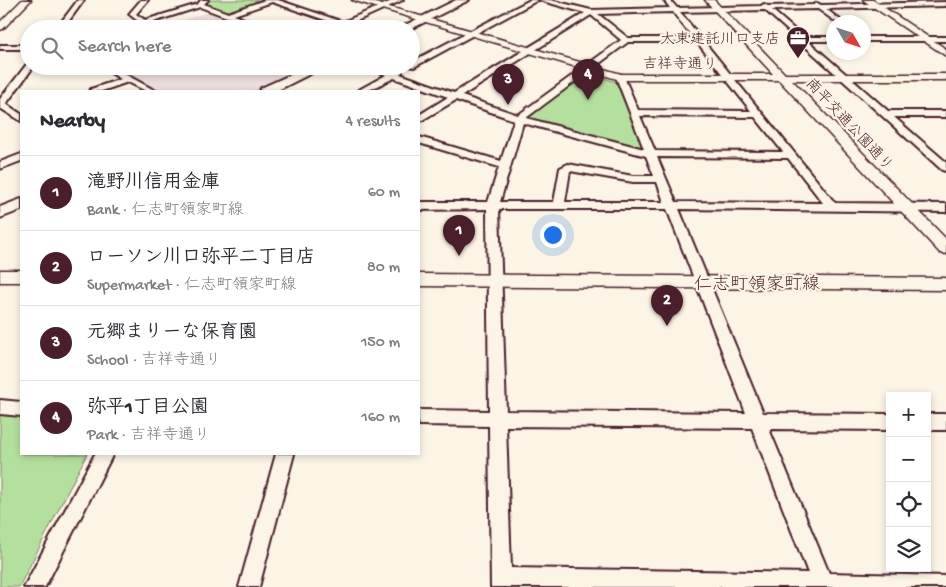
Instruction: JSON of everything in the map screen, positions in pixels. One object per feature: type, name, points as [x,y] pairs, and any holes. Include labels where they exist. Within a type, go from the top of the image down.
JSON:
[{"type":"main road","points":[[422,19],[464,0]]},
{"type":"main road","points":[[268,90],[301,75]]},
{"type":"main road","points":[[0,213],[20,204]]},
{"type":"street","points":[[0,27],[26,0]]},
{"type":"street","points":[[66,20],[81,0]]},
{"type":"street","points":[[141,20],[132,14],[145,0]]},
{"type":"street","points":[[227,15],[272,0],[331,20]]},
{"type":"street","name":"吉祥寺通り","points":[[356,0],[620,77],[946,77]]},
{"type":"street","points":[[352,20],[400,0]]},
{"type":"street","points":[[420,61],[535,0]]},
{"type":"street","points":[[542,0],[591,12],[676,10],[714,4],[766,8],[871,3],[946,4]]},
{"type":"street","points":[[667,0],[832,207]]},
{"type":"street","points":[[758,0],[946,168]]},
{"type":"street","points":[[810,0],[831,15]]},
{"type":"street","points":[[922,0],[945,14]]},
{"type":"street","points":[[150,20],[202,2],[241,20]]},
{"type":"street","points":[[871,3],[946,53]]},
{"type":"street","name":"南平交通公園通り","points":[[714,4],[946,249]]},
{"type":"street","points":[[591,12],[626,40]]},
{"type":"street","points":[[420,118],[591,12]]},
{"type":"street","points":[[871,39],[946,38]]},
{"type":"street","points":[[801,39],[826,39]]},
{"type":"street","points":[[699,40],[626,40],[519,119],[493,206],[501,583],[946,586]]},
{"type":"street","points":[[0,47],[20,48]]},
{"type":"street","points":[[20,117],[0,104],[23,75]]},
{"type":"street","points":[[120,75],[150,90]]},
{"type":"street","points":[[363,90],[393,75],[519,119],[650,154],[788,154]]},
{"type":"street","points":[[620,77],[823,586]]},
{"type":"street","points":[[97,90],[128,79]]},
{"type":"street","points":[[633,113],[757,114]]},
{"type":"street","points":[[885,114],[946,114]]},
{"type":"street","points":[[420,140],[504,166]]},
{"type":"street","points":[[932,156],[946,156]]},
{"type":"street","points":[[0,166],[20,157]]},
{"type":"street","points":[[559,205],[565,168],[568,167],[632,179],[660,179]]},
{"type":"street","points":[[420,206],[559,205],[946,208]]},
{"type":"street","points":[[0,276],[20,276]]},
{"type":"street","name":"仁志町領家町線","points":[[420,280],[946,284]]},
{"type":"street","points":[[0,407],[20,408]]},
{"type":"street","points":[[420,418],[886,422]]},
{"type":"street","points":[[931,422],[946,422]]},
{"type":"street","points":[[34,587],[103,455]]},
{"type":"street","points":[[249,587],[285,455]]},
{"type":"shaded area","points":[[211,11],[236,20],[183,20]]},
{"type":"shaded area","points":[[129,75],[294,75],[260,90],[158,90]]},
{"type":"green space","points":[[209,0],[264,1],[232,12],[205,5]]},
{"type":"green space","points":[[587,73],[616,82],[643,146],[639,148],[529,121],[528,117]]},
{"type":"green space","points":[[0,413],[20,415],[20,455],[86,455],[19,587],[0,587]]},
{"type":"place","name":"大東建託川口支店","points":[[798,59]]},
{"type":"place","name":"弥平1丁目公園","points":[[588,100]]},
{"type":"place","name":"元郷まりーな保育園","points":[[508,105]]},
{"type":"place","name":"滝野川信用金庫","points":[[459,256]]},
{"type":"place","name":"ローソン川口弥平二丁目店","points":[[667,326]]}]
